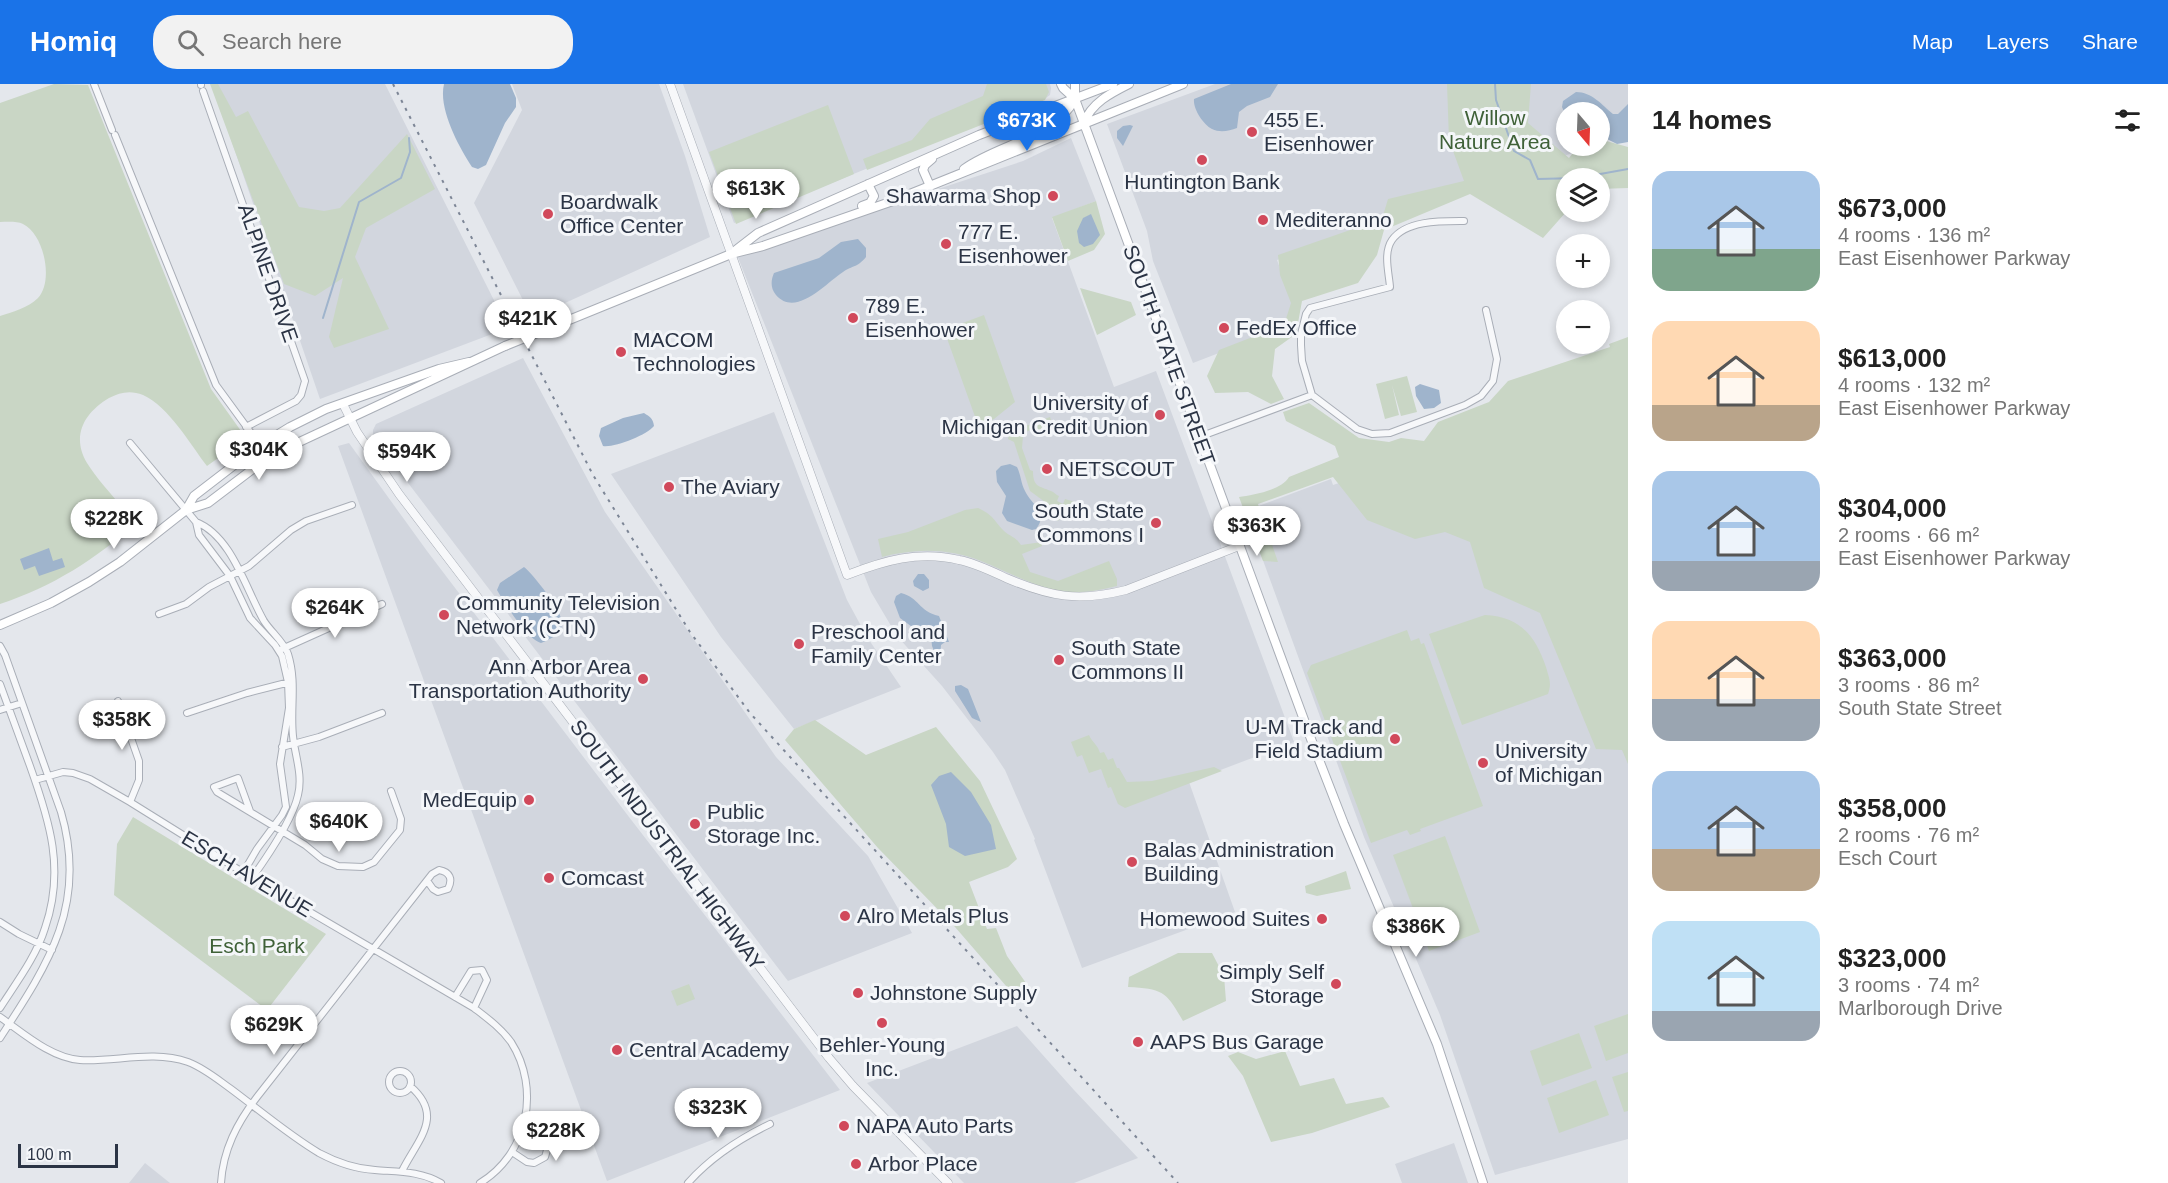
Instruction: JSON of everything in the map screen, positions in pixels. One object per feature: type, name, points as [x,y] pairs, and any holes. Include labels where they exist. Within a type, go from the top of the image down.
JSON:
[{"type":"main road","name":"SOUTH STATE STREET","points":[[1061,84],[1075,99]]},
{"type":"main road","name":"SOUTH STATE STREET","points":[[1075,84],[1075,99],[1239,546],[1344,824],[1426,1016],[1483,1183]]},
{"type":"main road","points":[[731,254],[759,233],[868,184],[979,135],[1113,84]]},
{"type":"main road","points":[[1084,123],[1089,111],[1098,103],[1129,84]]},
{"type":"main road","points":[[1124,107],[1140,95],[1169,84]]},
{"type":"main road","points":[[0,625],[51,603],[89,582],[136,550],[186,510],[208,503],[266,459],[469,362],[731,254],[825,225],[930,186],[1183,84]]},
{"type":"main road","points":[[951,178],[977,159],[1046,128],[1065,114],[1075,99]]},
{"type":"main road","points":[[930,186],[923,170],[925,165],[933,159],[1017,124],[1044,109]]},
{"type":"main road","points":[[825,225],[835,216],[870,203],[874,196],[868,184]]},
{"type":"main road","points":[[186,510],[194,496],[259,446],[326,409],[439,369],[469,362]]},
{"type":"street","points":[[93,84],[216,385],[266,459]]},
{"type":"street","points":[[670,84],[847,575],[893,559],[915,556],[940,557],[978,566],[1037,591],[1058,596],[1082,597],[1107,595],[1126,590],[1239,546]]},
{"type":"street","name":"ALPINE DRIVE","points":[[202,87],[305,381],[302,395],[296,402],[246,427]]},
{"type":"street","points":[[1464,221],[1419,225],[1401,232],[1391,241],[1388,252],[1390,287],[1310,308],[1306,314],[1301,334],[1301,345],[1305,373],[1312,395],[1357,429],[1372,434],[1390,434],[1465,405],[1481,396],[1493,381],[1497,359],[1486,310]]},
{"type":"street","points":[[1199,437],[1312,395]]},
{"type":"street","name":"SOUTH INDUSTRIAL HIGHWAY","points":[[343,404],[382,471],[399,494],[829,1058],[852,1086],[948,1183]]},
{"type":"street","points":[[130,442],[196,522],[199,535],[230,576],[250,618],[281,649]]},
{"type":"street","points":[[159,614],[186,604],[249,566],[298,525],[352,505]]},
{"type":"street","points":[[196,522],[206,526],[241,570],[265,622],[281,649],[291,682],[294,744],[300,784],[293,813],[252,878]]},
{"type":"street","points":[[281,649],[382,604]]},
{"type":"street","points":[[0,646],[67,831],[71,876],[63,922],[52,950],[0,1038]]},
{"type":"street","points":[[187,713],[247,693],[291,682]]},
{"type":"street","points":[[243,873],[286,807],[280,764],[291,682]]},
{"type":"street","points":[[0,684],[35,780],[52,838],[55,865],[50,912],[39,944],[0,1008]]},
{"type":"street","points":[[118,701],[139,761],[139,780],[130,802]]},
{"type":"street","points":[[0,710],[22,703]]},
{"type":"street","points":[[282,747],[382,713]]},
{"type":"street","name":"ESCH AVENUE","points":[[35,780],[63,772],[90,779],[243,873],[474,1008],[504,1032],[516,1051],[524,1071],[527,1093],[524,1130],[512,1152],[499,1168],[480,1183]]},
{"type":"street","points":[[250,812],[238,778],[214,787],[217,792],[250,812],[282,830],[322,859],[339,866],[363,867],[374,862],[400,830],[401,819],[391,792]]},
{"type":"street","points":[[221,1183],[227,1149],[238,1123],[428,882]]},
{"type":"street","points":[[0,922],[52,950]]},
{"type":"street","points":[[455,997],[471,971],[482,970],[487,980],[474,1008]]},
{"type":"street","points":[[0,1017],[51,1050],[79,1060],[148,1056],[187,1062],[211,1074],[319,1152],[336,1161],[374,1170],[420,1174],[441,1183]]},
{"type":"street","points":[[402,1171],[427,1122],[427,1108],[424,1100],[410,1086]]},
{"type":"street","points":[[688,1183],[720,1153],[744,1136],[770,1124]]},
{"type":"street","points":[[512,1152],[527,1162],[534,1163],[545,1156],[547,1150],[542,1139],[524,1130]]},
{"type":"shaded area","points":[[212,84],[385,84],[508,328],[320,399]]},
{"type":"shaded area","points":[[512,84],[659,84],[685,156],[710,237],[532,318],[474,203],[522,110]]},
{"type":"shaded area","points":[[683,84],[1050,84],[1051,88],[1050,95],[1043,100],[734,223]]},
{"type":"shaded area","points":[[1215,84],[1480,84],[1481,186],[1277,260],[1293,310],[1281,329],[1193,363],[1153,261],[1147,231],[1107,124]]},
{"type":"shaded area","points":[[1512,84],[1628,84],[1628,132],[1610,138],[1610,102],[1556,102],[1556,156],[1564,156],[1540,165]]},
{"type":"shaded area","points":[[1071,138],[1096,201],[1052,218],[1114,387],[1156,371],[1294,742],[1189,782],[1235,912],[1082,968],[1035,839],[1005,770],[942,686],[897,636],[871,592],[737,255],[1023,161]]},
{"type":"shaded area","points":[[523,358],[605,512],[776,757],[868,856],[912,933],[788,981],[373,437],[376,424]]},
{"type":"shaded area","name":"University of Michigan","points":[[1628,393],[1628,1139],[1495,1175],[1440,1015],[1364,837],[1245,511],[1331,479],[1333,485]]},
{"type":"shaded area","points":[[774,412],[847,600],[867,637],[901,687],[794,729],[721,637],[611,474]]},
{"type":"shaded area","points":[[349,443],[427,551],[840,1090],[607,1181],[338,446]]},
{"type":"shaded area","points":[[1017,1026],[1138,1158],[1074,1183],[964,1183],[867,1083]]},
{"type":"shaded area","points":[[1454,1143],[1468,1183],[1402,1183],[1395,1164]]},
{"type":"shaded area","points":[[145,1163],[170,1183],[129,1183]]},
{"type":"green space","points":[[54,84],[88,85],[211,389],[246,438],[207,466],[162,408],[143,395],[130,392],[121,393],[100,404],[83,426],[80,435],[82,453],[92,470],[136,523],[72,571],[38,589],[0,604],[0,316],[25,307],[38,298],[43,290],[46,270],[41,247],[30,229],[21,223],[0,222],[0,103]]},
{"type":"green space","points":[[210,84],[218,84],[236,117],[248,111],[299,207],[324,211],[340,208],[407,134],[435,189],[366,228],[355,257],[389,329],[334,348],[329,337],[343,278],[315,296],[284,284]]},
{"type":"green space","points":[[987,84],[1046,84],[1049,92],[1045,100],[867,170],[863,159],[912,140],[930,119],[983,96]]},
{"type":"green space","name":"Willow Nature Area","points":[[1447,84],[1531,84],[1528,123],[1556,147],[1556,156],[1569,158],[1570,156],[1610,156],[1610,142],[1628,147],[1628,188],[1610,189],[1610,168],[1556,168],[1557,222],[1543,238],[1470,194],[1384,230],[1377,255],[1358,283],[1302,301],[1296,334],[1275,349],[1272,376],[1284,399],[1271,404],[1248,392],[1215,393],[1207,376],[1219,350],[1284,325],[1291,303],[1280,275],[1278,255],[1382,219],[1388,199],[1464,181],[1449,140]]},
{"type":"green space","points":[[828,105],[854,174],[736,224],[709,152]]},
{"type":"green space","points":[[1096,201],[1105,234],[1094,250],[1068,261],[1052,217]]},
{"type":"green space","points":[[1080,288],[1131,302],[1136,315],[1097,335]]},
{"type":"green space","points":[[984,315],[1015,402],[994,419],[978,425],[944,330]]},
{"type":"green space","points":[[1628,337],[1628,764],[1622,750],[1596,749],[1540,613],[1484,588],[1470,542],[1445,532],[1415,539],[1367,520],[1333,477],[1258,504],[1278,562],[1263,561],[1239,497],[1274,489],[1289,477],[1339,457],[1335,446],[1286,421],[1283,412],[1309,403],[1359,438],[1389,442],[1401,438],[1424,441],[1438,422],[1489,402],[1508,381],[1589,354],[1610,354],[1610,344]]},
{"type":"green space","points":[[1407,376],[1417,412],[1401,416],[1392,385],[1399,415],[1385,419],[1376,384]]},
{"type":"green space","points":[[1050,417],[1052,423],[1046,425],[1046,428],[1026,432],[1023,436],[1022,448],[1038,485],[1059,496],[1057,501],[1063,504],[1065,499],[1082,504],[1057,521],[1045,502],[1030,491],[1014,442],[1008,439],[1009,432]]},
{"type":"green space","points":[[978,508],[990,515],[1021,545],[1042,542],[1042,546],[1022,554],[1030,572],[1058,581],[1109,561],[1117,579],[1117,586],[1080,592],[1056,590],[1034,584],[969,557],[944,552],[919,551],[882,557],[878,539],[908,532],[965,510]]},
{"type":"green space","points":[[1485,615],[1508,619],[1531,637],[1542,656],[1550,687],[1548,694],[1462,725],[1429,634]]},
{"type":"green space","name":"U-M Track and Field Stadium","points":[[1407,630],[1411,641],[1419,638],[1421,644],[1424,643],[1483,806],[1420,829],[1421,831],[1410,835],[1407,830],[1371,843],[1307,673],[1311,665]]},
{"type":"green space","points":[[815,720],[866,755],[936,727],[980,781],[1017,859],[1008,867],[969,882],[987,929],[996,928],[1007,956],[1033,993],[1020,1002],[955,927],[878,848],[785,740],[794,729]]},
{"type":"green space","points":[[1089,735],[1100,753],[1104,752],[1108,760],[1113,758],[1127,782],[1152,781],[1214,767],[1222,771],[1125,808],[1118,804],[1111,787],[1108,788],[1101,769],[1089,773],[1082,755],[1077,757],[1071,742]]},
{"type":"green space","name":"Esch Park","points":[[133,817],[326,934],[267,1010],[114,895],[117,844]]},
{"type":"green space","points":[[1445,836],[1480,932],[1429,951],[1393,855]]},
{"type":"green space","points":[[1346,871],[1351,889],[1317,896],[1306,893],[1305,886]]},
{"type":"green space","points":[[1178,953],[1212,953],[1224,976],[1226,1001],[1183,1021],[1172,1003],[1162,993],[1128,987],[1129,977]]},
{"type":"green space","points":[[689,984],[695,999],[677,1006],[671,991]]},
{"type":"green space","points":[[1628,1014],[1628,1053],[1606,1061],[1594,1026]]},
{"type":"green space","points":[[1579,1033],[1592,1068],[1542,1086],[1530,1051]]},
{"type":"green space","points":[[1285,1051],[1300,1086],[1334,1078],[1346,1104],[1383,1097],[1390,1107],[1312,1133],[1271,1142],[1243,1076],[1228,1056],[1238,1052],[1256,1059]]},
{"type":"green space","points":[[1628,1072],[1628,1111],[1624,1112],[1612,1077]]},
{"type":"green space","points":[[1596,1080],[1609,1115],[1559,1133],[1547,1098]]},
{"type":"water","points":[[444,84],[510,84],[516,98],[516,107],[505,123],[486,165],[478,169],[472,167],[451,127],[444,105]]},
{"type":"water","points":[[1231,84],[1278,84],[1270,97],[1247,106],[1239,112],[1237,128],[1224,131],[1215,130],[1205,124],[1199,116],[1194,99]]},
{"type":"water","points":[[1576,92],[1587,94],[1600,102],[1563,102]]},
{"type":"water","points":[[1628,104],[1628,142],[1617,144],[1610,140],[1610,111],[1618,114]]},
{"type":"water","points":[[1123,126],[1133,126],[1123,146],[1117,138],[1117,131]]},
{"type":"water","points":[[1091,214],[1100,235],[1093,244],[1084,247],[1079,243],[1077,231],[1083,218]]},
{"type":"water","points":[[858,239],[866,248],[866,257],[811,296],[793,303],[784,301],[774,292],[772,278],[774,273],[819,258],[841,242]]},
{"type":"water","points":[[1420,384],[1439,390],[1441,403],[1434,408],[1424,409],[1416,396],[1415,387]]},
{"type":"water","points":[[644,413],[653,421],[654,426],[650,430],[622,443],[603,446],[599,436],[601,428],[623,418]]},
{"type":"water","points":[[1010,464],[1017,467],[1025,491],[1040,513],[1040,523],[1036,529],[1032,530],[1007,521],[1002,513],[1006,496],[997,482],[996,471],[1001,466]]},
{"type":"water","points":[[49,548],[53,561],[62,558],[65,567],[39,576],[35,566],[24,570],[20,559]]},
{"type":"water","points":[[524,567],[547,594],[562,620],[559,632],[551,639],[541,643],[523,628],[497,590],[500,583]]},
{"type":"water","points":[[918,574],[924,574],[929,580],[929,588],[923,591],[914,586],[913,581]]},
{"type":"water","points":[[901,593],[912,598],[927,611],[939,616],[949,642],[941,645],[940,657],[937,658],[932,646],[931,635],[923,635],[900,618],[894,602],[896,596]]},
{"type":"water","points":[[961,685],[968,689],[981,722],[972,718],[955,691],[955,686]]},
{"type":"water","points":[[951,772],[971,792],[991,825],[996,849],[965,856],[949,847],[946,824],[931,785],[939,776]]},
{"type":"waterway","points":[[1495,84],[1496,100],[1514,151],[1530,160],[1538,179],[1578,178],[1628,169]]},
{"type":"waterway","points":[[323,318],[359,202],[401,178],[410,152],[409,138]]},
{"type":"railway","points":[[393,84],[593,475],[690,632],[750,713],[1178,1183]]},
{"type":"place","name":"455 E. Eisenhower","points":[[1252,132]]},
{"type":"place","name":"Huntington Bank","points":[[1202,160]]},
{"type":"place","name":"Shawarma Shop","points":[[1053,196]]},
{"type":"place","name":"Boardwalk Office Center","points":[[548,214]]},
{"type":"place","name":"Mediteranno","points":[[1263,220]]},
{"type":"place","name":"777 E. Eisenhower","points":[[946,244]]},
{"type":"place","name":"789 E. Eisenhower","points":[[853,318]]},
{"type":"place","name":"FedEx Office","points":[[1224,328]]},
{"type":"place","name":"MACOM Technologies","points":[[621,352]]},
{"type":"place","name":"University of Michigan Credit Union","points":[[1160,415]]},
{"type":"place","name":"NETSCOUT","points":[[1047,469]]},
{"type":"place","name":"The Aviary","points":[[669,487]]},
{"type":"place","name":"South State Commons I","points":[[1156,523]]},
{"type":"place","name":"Community Television Network (CTN)","points":[[444,615]]},
{"type":"place","name":"Preschool and Family Center","points":[[799,644]]},
{"type":"place","name":"South State Commons II","points":[[1059,660]]},
{"type":"place","name":"Ann Arbor Area Transportation Authority","points":[[643,679]]},
{"type":"place","name":"U-M Track and Field Stadium","points":[[1395,739]]},
{"type":"place","name":"University of Michigan","points":[[1483,763]]},
{"type":"place","name":"MedEquip","points":[[529,800]]},
{"type":"place","name":"Public Storage Inc.","points":[[695,824]]},
{"type":"place","name":"Balas Administration Building","points":[[1132,862]]},
{"type":"place","name":"Comcast","points":[[549,878]]},
{"type":"place","name":"Alro Metals Plus","points":[[845,916]]},
{"type":"place","name":"Homewood Suites","points":[[1322,919]]},
{"type":"place","name":"Simply Self Storage","points":[[1336,984]]},
{"type":"place","name":"Johnstone Supply","points":[[858,993]]},
{"type":"place","name":"Behler-Young Inc.","points":[[882,1023]]},
{"type":"place","name":"AAPS Bus Garage","points":[[1138,1042]]},
{"type":"place","name":"Central Academy","points":[[617,1050]]},
{"type":"place","name":"NAPA Auto Parts","points":[[844,1126]]},
{"type":"place","name":"Arbor Place","points":[[856,1164]]}]
